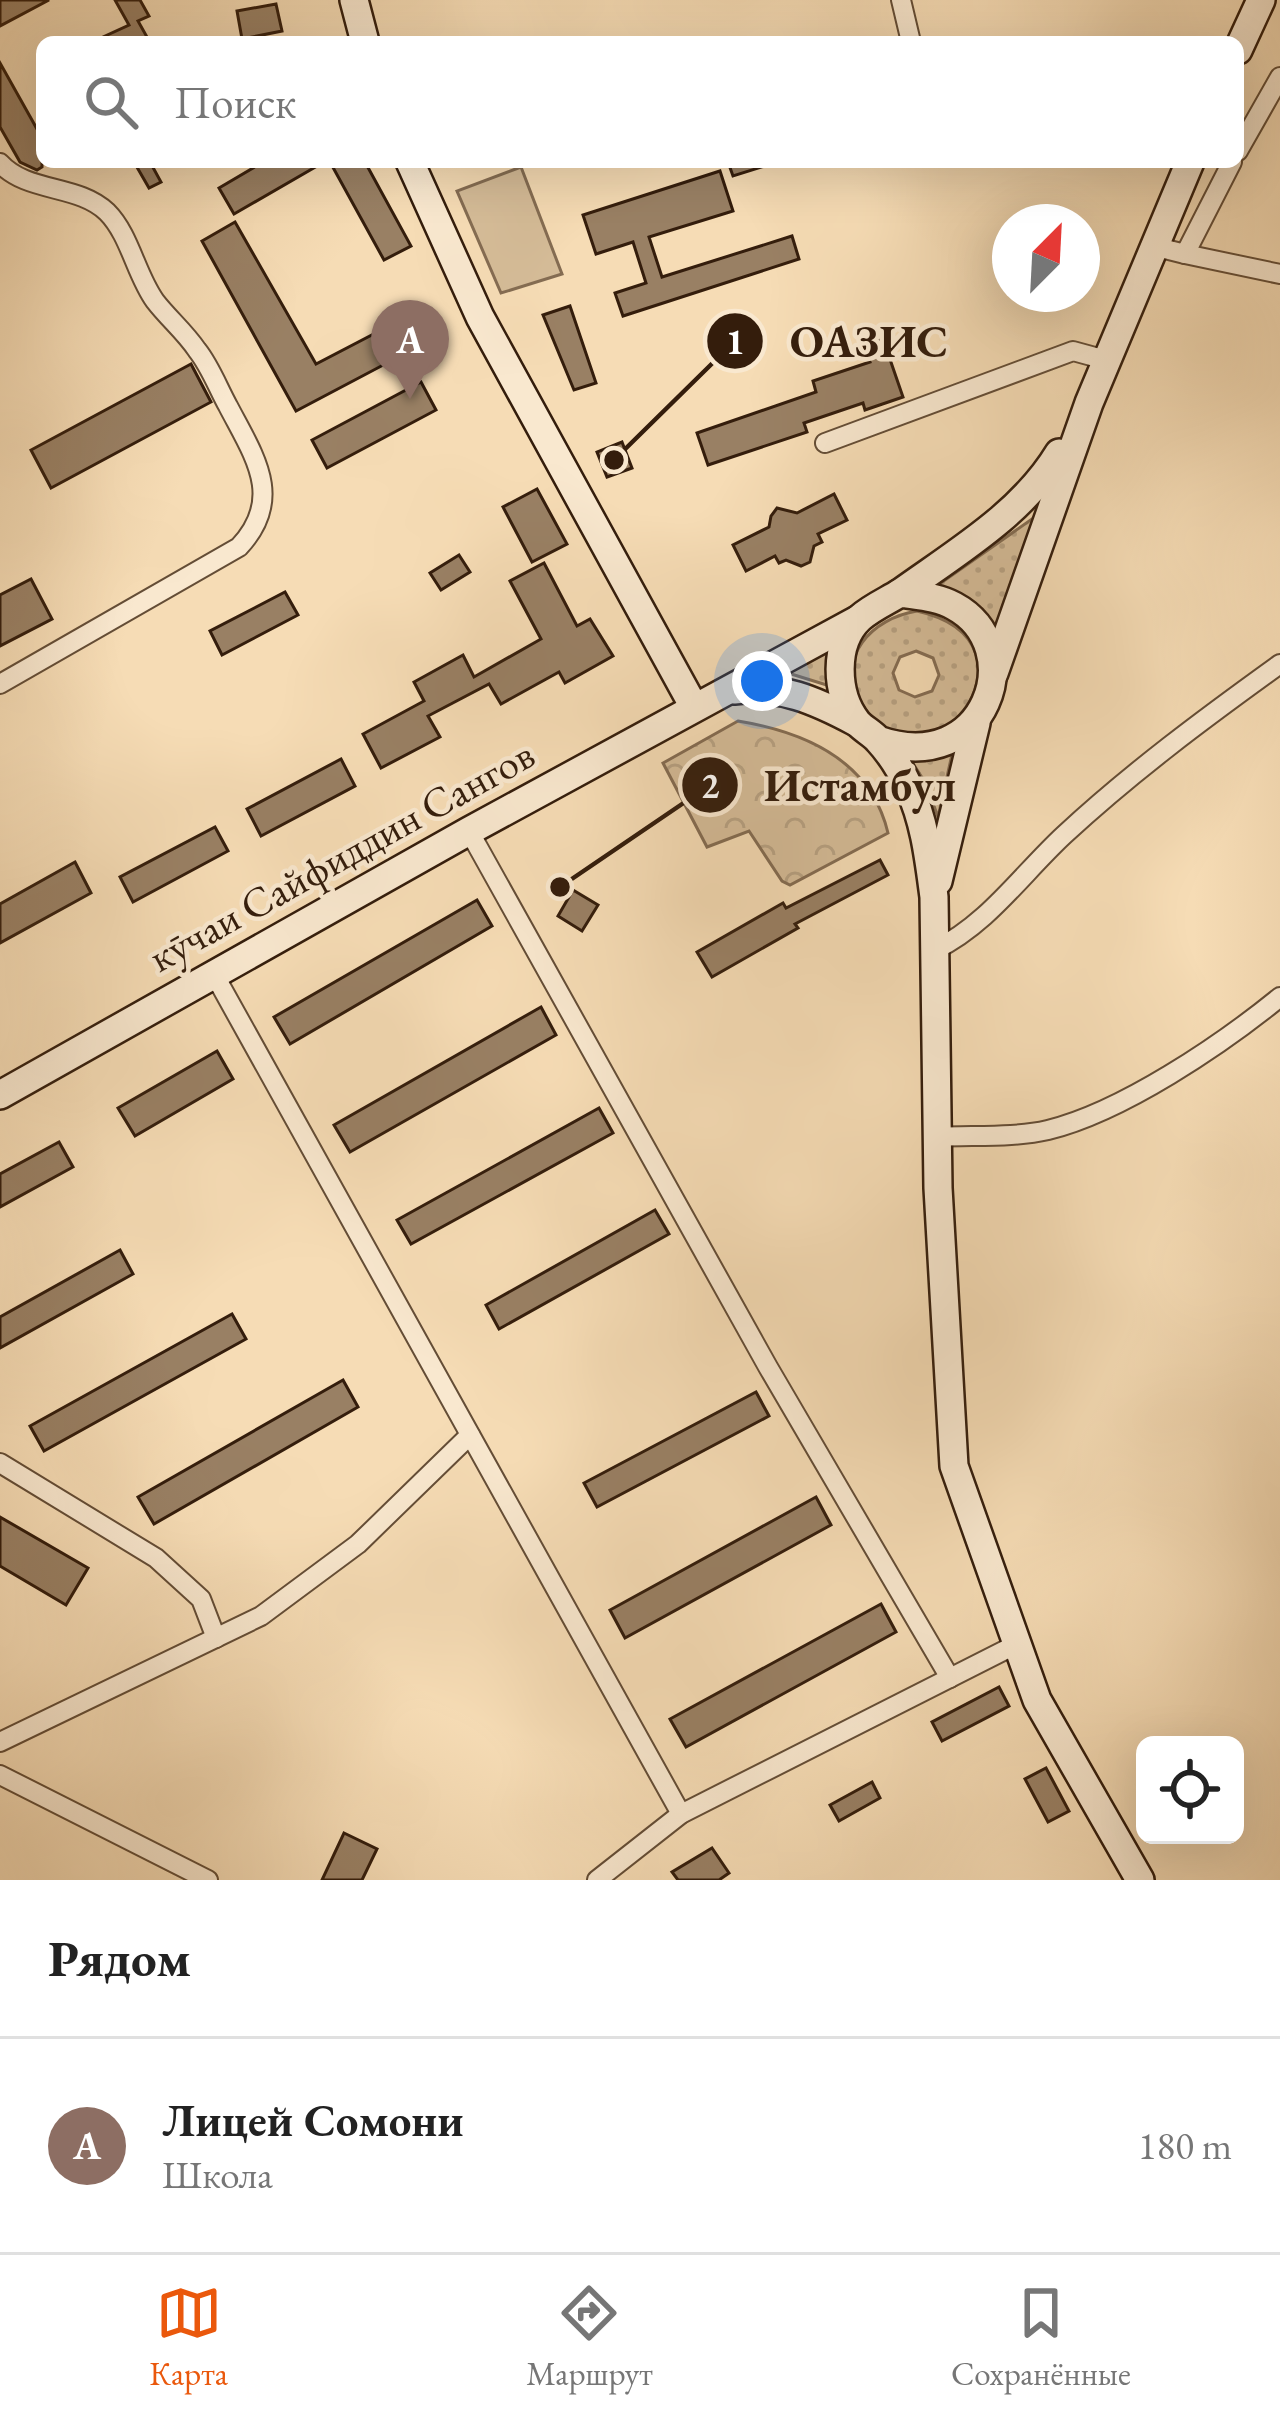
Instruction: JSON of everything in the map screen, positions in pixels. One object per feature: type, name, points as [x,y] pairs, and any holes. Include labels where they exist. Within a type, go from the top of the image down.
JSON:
[{"type":"street","points":[[354,0],[363,36]]},
{"type":"street","points":[[901,0],[910,36]]},
{"type":"street","points":[[1244,37],[1261,0]]},
{"type":"street","points":[[1244,140],[1280,77]]},
{"type":"street","points":[[0,164],[10,175],[92,200],[111,216],[153,298],[199,351],[255,457],[264,488],[262,512],[253,532],[238,548],[0,684]]},
{"type":"street","points":[[413,168],[480,317],[694,707]]},
{"type":"street","points":[[934,897],[976,723],[1089,403],[1187,168]]},
{"type":"street","points":[[1186,254],[1229,168]]},
{"type":"street","points":[[1153,246],[1280,274]]},
{"type":"street","points":[[825,443],[1073,351],[1106,360]]},
{"type":"street","points":[[1089,403],[1039,485],[976,539],[857,620],[844,647],[839,674],[844,700],[908,786],[925,832],[934,897],[937,1137],[954,1466],[1037,1700],[1140,1880]]},
{"type":"street","points":[[900,593],[929,597],[965,615],[989,646],[994,673]]},
{"type":"street","name":"кӯчаи Сайфиддин Сангов","points":[[0,1095],[857,620]]},
{"type":"street","points":[[935,950],[967,934],[1062,838],[1160,750],[1280,664]]},
{"type":"street","points":[[724,691],[764,687],[813,699],[904,749],[931,749],[956,740],[976,723]]},
{"type":"street","points":[[469,831],[768,1367],[950,1678]]},
{"type":"street","points":[[214,974],[681,1814]]},
{"type":"street","points":[[937,1137],[1044,1131],[1088,1118],[1237,1032],[1280,997]]},
{"type":"street","points":[[0,1742],[261,1616],[358,1544],[470,1435]]},
{"type":"street","points":[[0,1463],[156,1558],[201,1599],[216,1638]]},
{"type":"street","points":[[597,1880],[681,1814],[1017,1644]]},
{"type":"street","points":[[0,1775],[208,1880]]},
{"type":"green space","points":[[521,168],[562,274],[501,293],[457,191]]},
{"type":"green space","points":[[1042,512],[995,633],[971,604],[938,585]]},
{"type":"green space","points":[[917,611],[957,628],[976,653],[977,681],[965,708],[944,728],[917,738],[888,731],[862,704],[854,687],[852,671],[862,642],[901,615]],"holes":[[[916,651],[933,658],[939,675],[932,691],[915,697],[899,690],[893,673],[900,657]]]},
{"type":"green space","points":[[834,647],[833,687],[788,673]]},
{"type":"green space","points":[[738,721],[787,733],[832,754],[867,787],[888,833],[790,885],[782,881],[749,831],[707,847],[663,763]]},
{"type":"green space","points":[[953,750],[938,817],[909,757],[932,757]]},
{"type":"building","points":[[0,0],[49,0],[0,26]]},
{"type":"building","points":[[115,0],[140,0],[149,16],[138,21],[146,36],[105,36],[129,25]]},
{"type":"building","points":[[276,4],[282,31],[241,36],[237,11]]},
{"type":"building","points":[[0,63],[36,127],[36,168],[40,168],[37,170],[20,162],[0,127]]},
{"type":"building","points":[[137,168],[153,168],[161,182],[149,188]]},
{"type":"building","points":[[253,168],[314,168],[234,214],[219,188]]},
{"type":"building","points":[[333,168],[368,168],[411,246],[384,260]]},
{"type":"building","points":[[730,168],[758,168],[733,176]]},
{"type":"building","points":[[720,171],[733,211],[649,237],[662,277],[792,236],[799,259],[623,316],[615,293],[646,283],[633,242],[596,254],[583,215]]},
{"type":"building","points":[[235,222],[316,364],[391,325],[406,353],[296,411],[202,241]]},
{"type":"building","points":[[570,306],[596,383],[574,390],[543,315]]},
{"type":"building","points":[[883,339],[903,397],[865,410],[863,403],[804,423],[807,432],[708,465],[697,433],[816,392],[813,381],[870,362],[864,346]]},
{"type":"building","points":[[191,364],[211,402],[51,488],[31,450]]},
{"type":"building","points":[[421,382],[436,410],[327,468],[312,440]]},
{"type":"building","points":[[622,442],[632,468],[607,477],[597,452]]},
{"type":"building","points":[[537,489],[567,544],[532,562],[503,507]]},
{"type":"building","points":[[834,494],[847,520],[818,534],[822,542],[814,546],[810,562],[801,566],[786,560],[779,563],[775,556],[746,571],[733,545],[769,527],[777,508],[797,513]]},
{"type":"building","points":[[459,555],[470,572],[441,590],[430,573]]},
{"type":"building","points":[[544,563],[577,626],[590,619],[613,656],[565,683],[559,672],[501,704],[489,684],[428,716],[440,737],[381,768],[363,734],[424,701],[414,682],[463,655],[474,677],[541,639],[510,581]]},
{"type":"building","points":[[31,579],[52,619],[0,646],[0,595]]},
{"type":"building","points":[[285,592],[298,615],[222,655],[210,631]]},
{"type":"building","points":[[341,759],[355,786],[261,836],[247,809]]},
{"type":"building","points":[[215,827],[228,851],[133,902],[120,877]]},
{"type":"building","points":[[880,860],[888,875],[795,924],[798,928],[712,977],[697,952],[783,903],[786,908]]},
{"type":"building","points":[[75,862],[91,893],[0,943],[0,904]]},
{"type":"building","points":[[573,890],[598,905],[582,931],[558,916]]},
{"type":"building","points":[[477,900],[492,926],[290,1044],[274,1017]]},
{"type":"building","points":[[541,1007],[556,1035],[350,1152],[334,1125]]},
{"type":"building","points":[[217,1051],[233,1079],[135,1136],[118,1108]]},
{"type":"building","points":[[599,1108],[613,1133],[411,1244],[397,1220]]},
{"type":"building","points":[[59,1142],[73,1167],[0,1207],[0,1174]]},
{"type":"building","points":[[655,1210],[669,1234],[499,1329],[486,1305]]},
{"type":"building","points":[[120,1250],[133,1274],[0,1348],[0,1317]]},
{"type":"building","points":[[232,1314],[246,1339],[44,1451],[30,1426]]},
{"type":"building","points":[[343,1380],[358,1407],[154,1524],[138,1497]]},
{"type":"building","points":[[756,1392],[769,1416],[597,1507],[584,1483]]},
{"type":"building","points":[[816,1497],[831,1525],[625,1638],[610,1610]]},
{"type":"building","points":[[0,1517],[88,1568],[66,1605],[0,1566]]},
{"type":"building","points":[[881,1604],[896,1632],[686,1747],[670,1719]]},
{"type":"building","points":[[999,1687],[1009,1706],[942,1741],[932,1722]]},
{"type":"building","points":[[1046,1768],[1069,1811],[1048,1822],[1025,1779]]},
{"type":"building","points":[[872,1782],[880,1798],[839,1821],[830,1805]]},
{"type":"building","points":[[344,1833],[377,1849],[362,1880],[322,1880]]},
{"type":"building","points":[[712,1848],[729,1873],[719,1880],[678,1880],[672,1872]]},
{"type":"place","name":"Лицей Сомони","points":[[410,399]]},
{"type":"place","name":"ОАЗИС","points":[[614,460]]},
{"type":"place","name":"Истамбул","points":[[560,887]]}]
